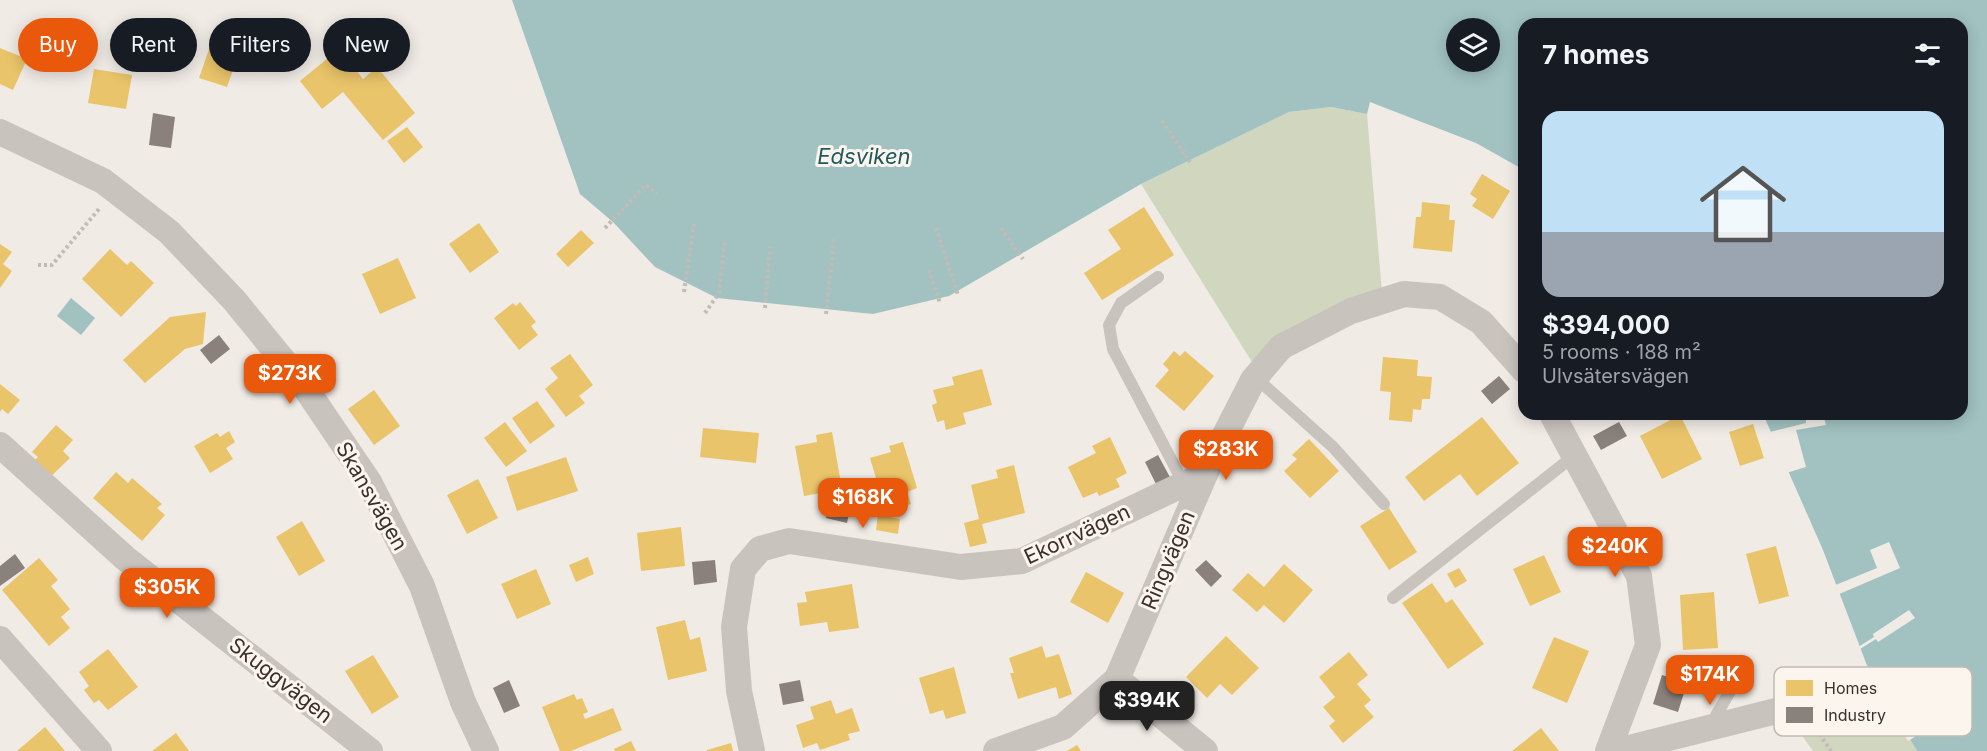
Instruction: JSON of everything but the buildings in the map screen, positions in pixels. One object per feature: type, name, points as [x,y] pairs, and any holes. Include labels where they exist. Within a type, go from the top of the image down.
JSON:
[{"type":"street","name":"Skansvägen","points":[[0,132],[103,181],[170,232],[234,300],[304,386],[369,482],[422,586],[462,702],[486,751]]},
{"type":"street","name":"Ringvägen","points":[[996,751],[1063,727],[1117,679],[1195,479],[1255,377],[1281,347],[1351,311],[1404,294],[1440,297],[1481,322],[1518,363]]},
{"type":"street","points":[[1555,420],[1639,576],[1648,645],[1608,751]]},
{"type":"street","name":"Skuggvägen","points":[[0,445],[125,558],[370,751]]},
{"type":"street","name":"Ekorrvägen","points":[[752,751],[739,691],[734,627],[743,569],[760,549],[789,541],[961,567],[1022,561],[1195,479]]},
{"type":"street","points":[[0,639],[99,751]]},
{"type":"street","points":[[1117,679],[1205,751]]},
{"type":"street","points":[[1617,751],[1774,712]]},
{"type":"lane","points":[[1158,278],[1121,303],[1109,325],[1113,349],[1195,479]]},
{"type":"lane","points":[[1255,377],[1333,447],[1384,504]]},
{"type":"lane","points":[[1393,598],[1575,455]]},
{"type":"lane","points":[[1708,729],[1740,674]]},
{"type":"path","points":[[1162,121],[1190,162]]},
{"type":"path","points":[[605,228],[646,185],[657,194]]},
{"type":"path","points":[[38,265],[52,265],[114,190]]},
{"type":"path","points":[[684,292],[694,224]]},
{"type":"path","points":[[936,228],[958,295]]},
{"type":"path","points":[[1001,228],[1023,259]]},
{"type":"path","points":[[826,314],[834,238]]},
{"type":"path","points":[[705,313],[719,293],[725,240]]},
{"type":"path","points":[[765,308],[770,247]]},
{"type":"path","points":[[929,270],[940,303]]},
{"type":"green space","points":[[1331,107],[1367,114],[1382,293],[1252,362],[1141,184],[1289,112]]},
{"type":"green space","points":[[1802,736],[1908,736],[1917,751],[1813,751]]},
{"type":"water","name":"Edsviken","points":[[512,0],[1987,0],[1987,751],[1917,751],[1908,736],[1972,736],[1972,667],[1868,667],[1823,550],[1766,420],[1968,420],[1968,18],[1518,18],[1518,167],[1476,143],[1370,102],[1367,114],[1331,107],[1289,112],[1141,184],[949,296],[873,314],[717,298],[655,267],[613,222],[580,194]]},
{"type":"water","points":[[71,298],[95,318],[81,335],[57,316]]},
{"type":"pier","points":[[1806,420],[1824,420],[1826,425],[1796,430],[1806,467],[1786,473],[1770,432],[1806,423]]},
{"type":"pier","points":[[1889,542],[1900,568],[1837,595],[1833,586],[1877,568],[1870,550]]},
{"type":"pier","points":[[1909,610],[1915,618],[1878,642],[1876,639],[1860,649],[1858,647],[1874,637],[1873,634]]},
{"type":"pier","points":[[1905,736],[1916,736],[1908,741]]}]
